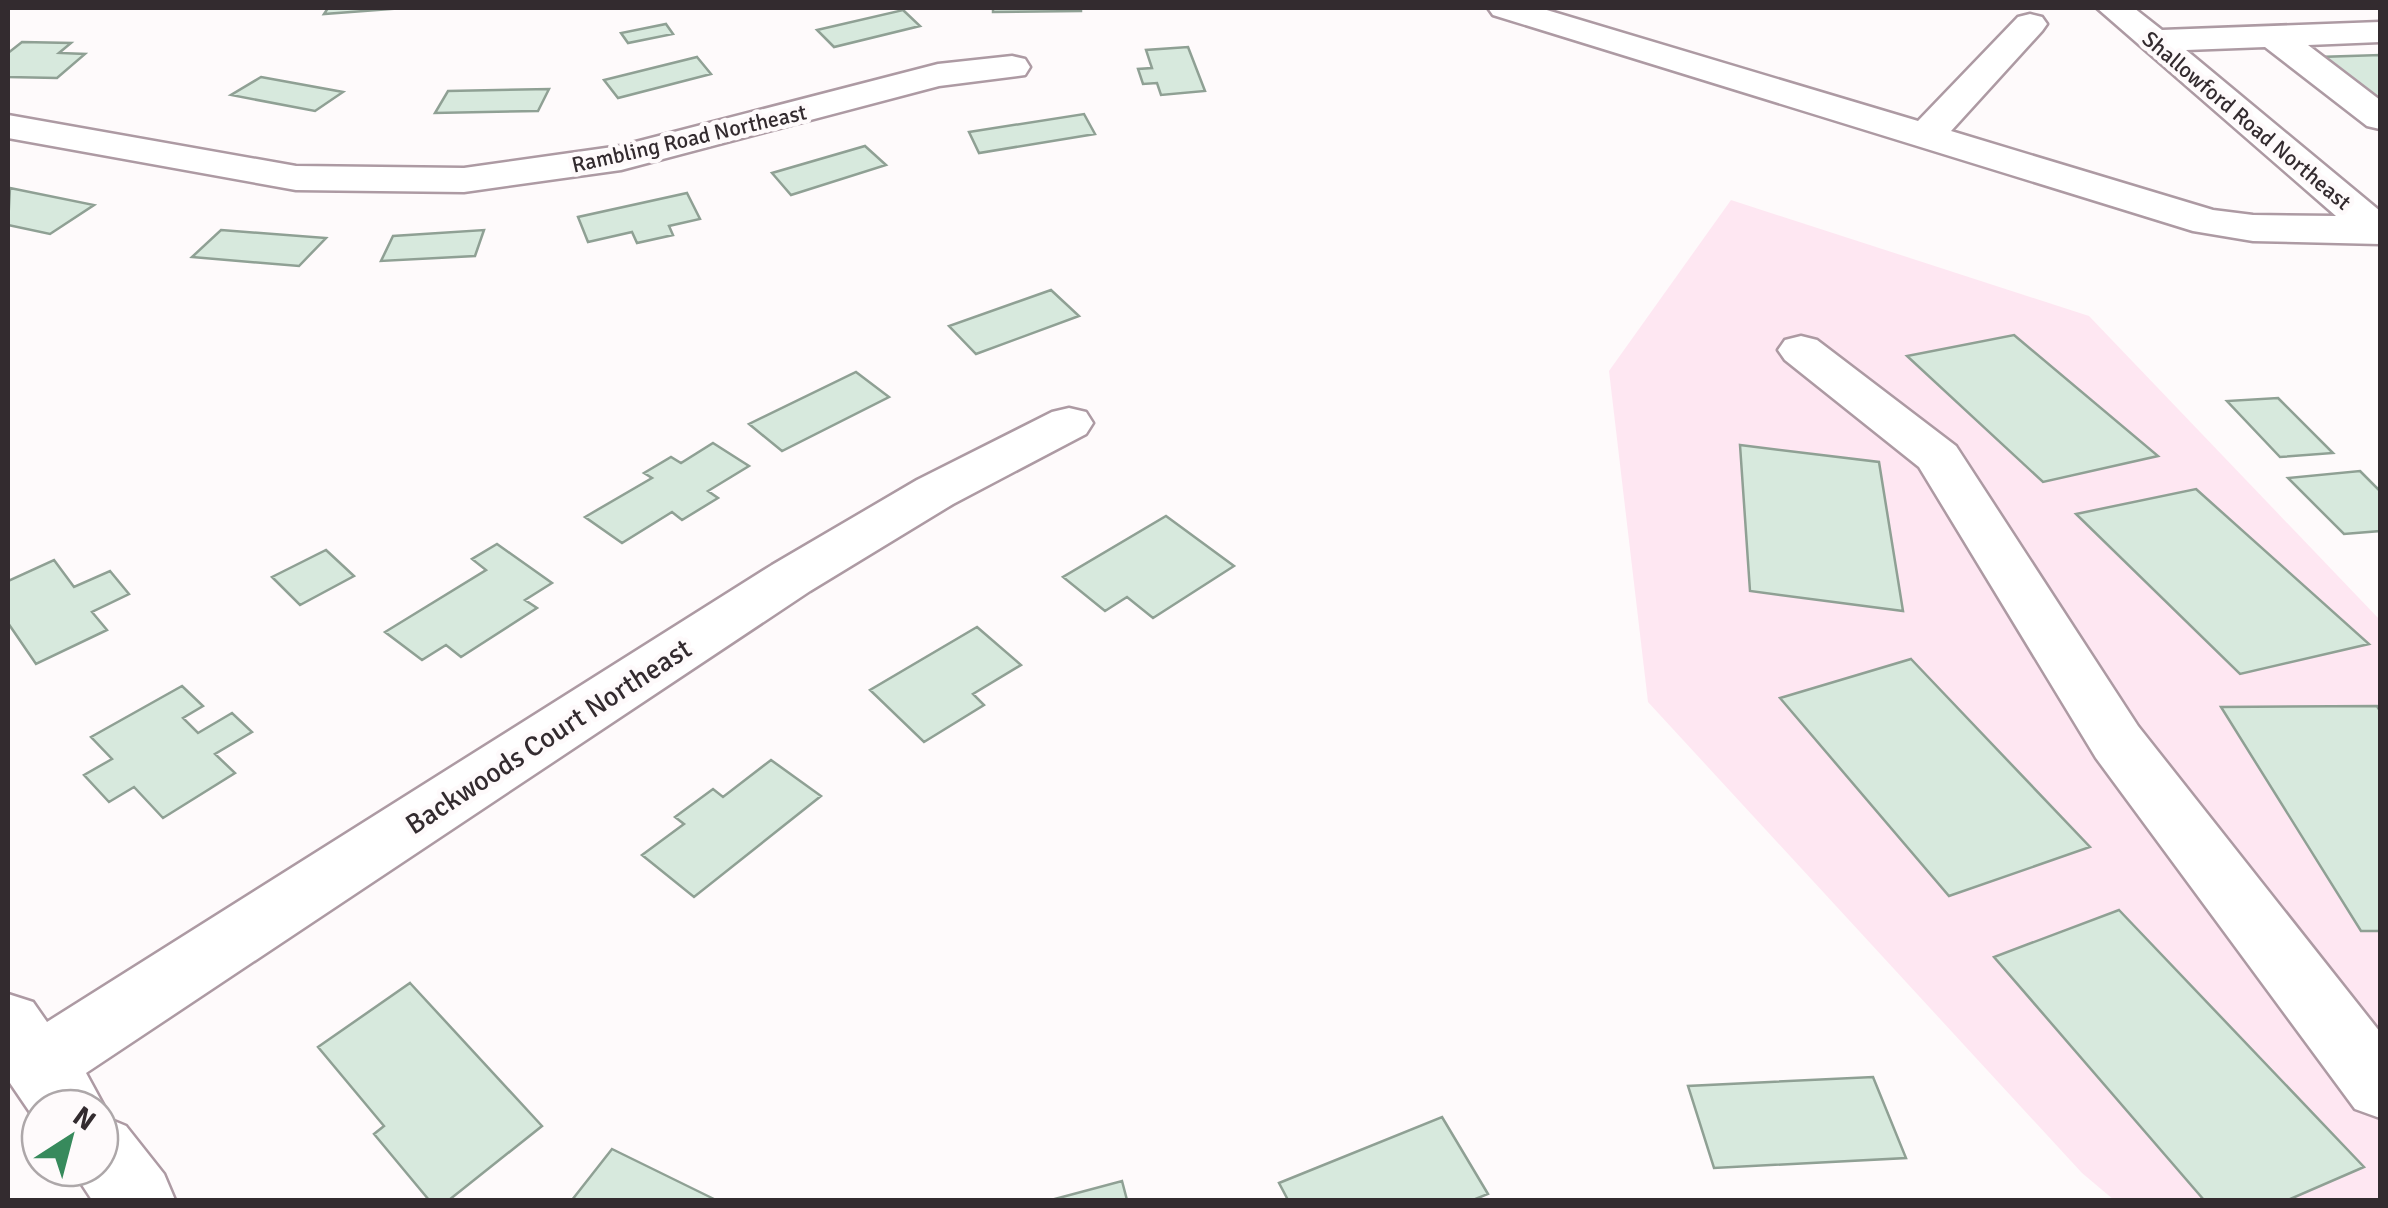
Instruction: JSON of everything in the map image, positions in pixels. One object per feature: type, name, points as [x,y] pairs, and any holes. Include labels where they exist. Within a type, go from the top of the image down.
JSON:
[{"type":"street","points":[[1505,8],[2145,200],[2368,222]]},
{"type":"street","name":"Shallowford Road Northeast","points":[[2114,8],[2368,222]]},
{"type":"street","points":[[1927,134],[2030,24]]},
{"type":"street","points":[[2152,41],[2380,32]]},
{"type":"street","points":[[2274,37],[2380,118]]},
{"type":"street","name":"Rambling Road Northeast","points":[[8,128],[296,178],[464,180],[620,158],[938,76],[1012,66]]},
{"type":"street","points":[[1802,350],[1938,457],[2117,742],[2380,1086]]},
{"type":"street","name":"Backwoods Court Northeast","points":[[38,1066],[790,578],[935,492],[1069,424]]},
{"type":"street","points":[[120,1177],[137,1200]]},
{"type":"shaded area","points":[[1731,200],[2089,316],[2380,620],[2380,1200],[2114,1200],[2082,1173],[1648,702],[1609,371]]},
{"type":"building","points":[[328,8],[404,8],[324,14]]},
{"type":"building","points":[[993,8],[1081,8],[1081,11],[993,12]]},
{"type":"building","points":[[903,10],[920,26],[834,47],[817,30]]},
{"type":"building","points":[[666,24],[673,34],[628,43],[621,33]]},
{"type":"building","points":[[22,42],[71,43],[59,53],[85,54],[57,78],[8,77],[8,53]]},
{"type":"building","points":[[1188,47],[1205,91],[1161,95],[1157,83],[1143,84],[1138,69],[1152,68],[1146,50]]},
{"type":"building","points":[[2380,55],[2380,103],[2320,57]]},
{"type":"building","points":[[697,57],[711,74],[618,98],[604,80]]},
{"type":"building","points":[[261,77],[343,92],[315,111],[231,95]]},
{"type":"building","points":[[549,89],[538,111],[435,113],[448,91]]},
{"type":"building","points":[[1084,114],[1095,134],[979,153],[969,132]]},
{"type":"building","points":[[865,146],[886,165],[791,195],[772,173]]},
{"type":"building","points":[[10,188],[94,205],[50,234],[8,225]]},
{"type":"building","points":[[687,193],[700,219],[669,226],[673,235],[637,243],[632,232],[588,242],[578,217]]},
{"type":"building","points":[[221,230],[326,238],[299,266],[192,257]]},
{"type":"building","points":[[484,230],[475,256],[381,261],[393,236]]},
{"type":"building","points":[[1051,290],[1079,316],[976,354],[949,326]]},
{"type":"building","points":[[2014,335],[2158,456],[2043,482],[1907,356]]},
{"type":"building","points":[[856,372],[889,397],[782,451],[749,424]]},
{"type":"building","points":[[2278,398],[2333,453],[2280,457],[2227,401]]},
{"type":"building","points":[[713,443],[749,466],[708,491],[718,498],[682,520],[672,512],[622,543],[585,517],[652,478],[644,473],[671,457],[681,463]]},
{"type":"building","points":[[1740,445],[1879,462],[1903,611],[1750,591]]},
{"type":"building","points":[[2360,471],[2380,491],[2380,531],[2344,534],[2288,478]]},
{"type":"building","points":[[2196,489],[2369,644],[2240,674],[2076,514]]},
{"type":"building","points":[[1166,516],[1234,566],[1153,618],[1127,597],[1105,611],[1063,577]]},
{"type":"building","points":[[497,544],[552,583],[525,600],[537,608],[461,657],[446,645],[422,660],[385,632],[486,570],[472,559]]},
{"type":"building","points":[[326,550],[354,576],[300,605],[272,577]]},
{"type":"building","points":[[54,560],[74,587],[110,571],[129,594],[92,612],[107,630],[36,664],[8,623],[8,581]]},
{"type":"building","points":[[977,627],[1021,665],[973,694],[984,705],[924,742],[870,690]]},
{"type":"building","points":[[1911,659],[2090,847],[1949,896],[1780,698]]},
{"type":"building","points":[[182,686],[203,706],[183,718],[198,733],[232,713],[252,732],[215,754],[235,773],[163,818],[134,787],[109,802],[84,775],[112,759],[91,737]]},
{"type":"building","points":[[2377,706],[2380,931],[2361,931],[2221,707]]},
{"type":"building","points":[[771,760],[821,796],[694,897],[642,855],[684,824],[675,817],[713,789],[723,797]]},
{"type":"building","points":[[2119,910],[2364,1167],[2288,1200],[2204,1200],[1994,957]]},
{"type":"building","points":[[410,983],[542,1126],[449,1200],[429,1200],[374,1134],[384,1126],[318,1047]]},
{"type":"building","points":[[1873,1077],[1906,1158],[1714,1168],[1688,1086]]},
{"type":"building","points":[[1442,1117],[1488,1194],[1473,1200],[1288,1200],[1279,1183]]},
{"type":"building","points":[[612,1149],[716,1200],[572,1200]]},
{"type":"building","points":[[1122,1181],[1127,1200],[1051,1200]]}]
